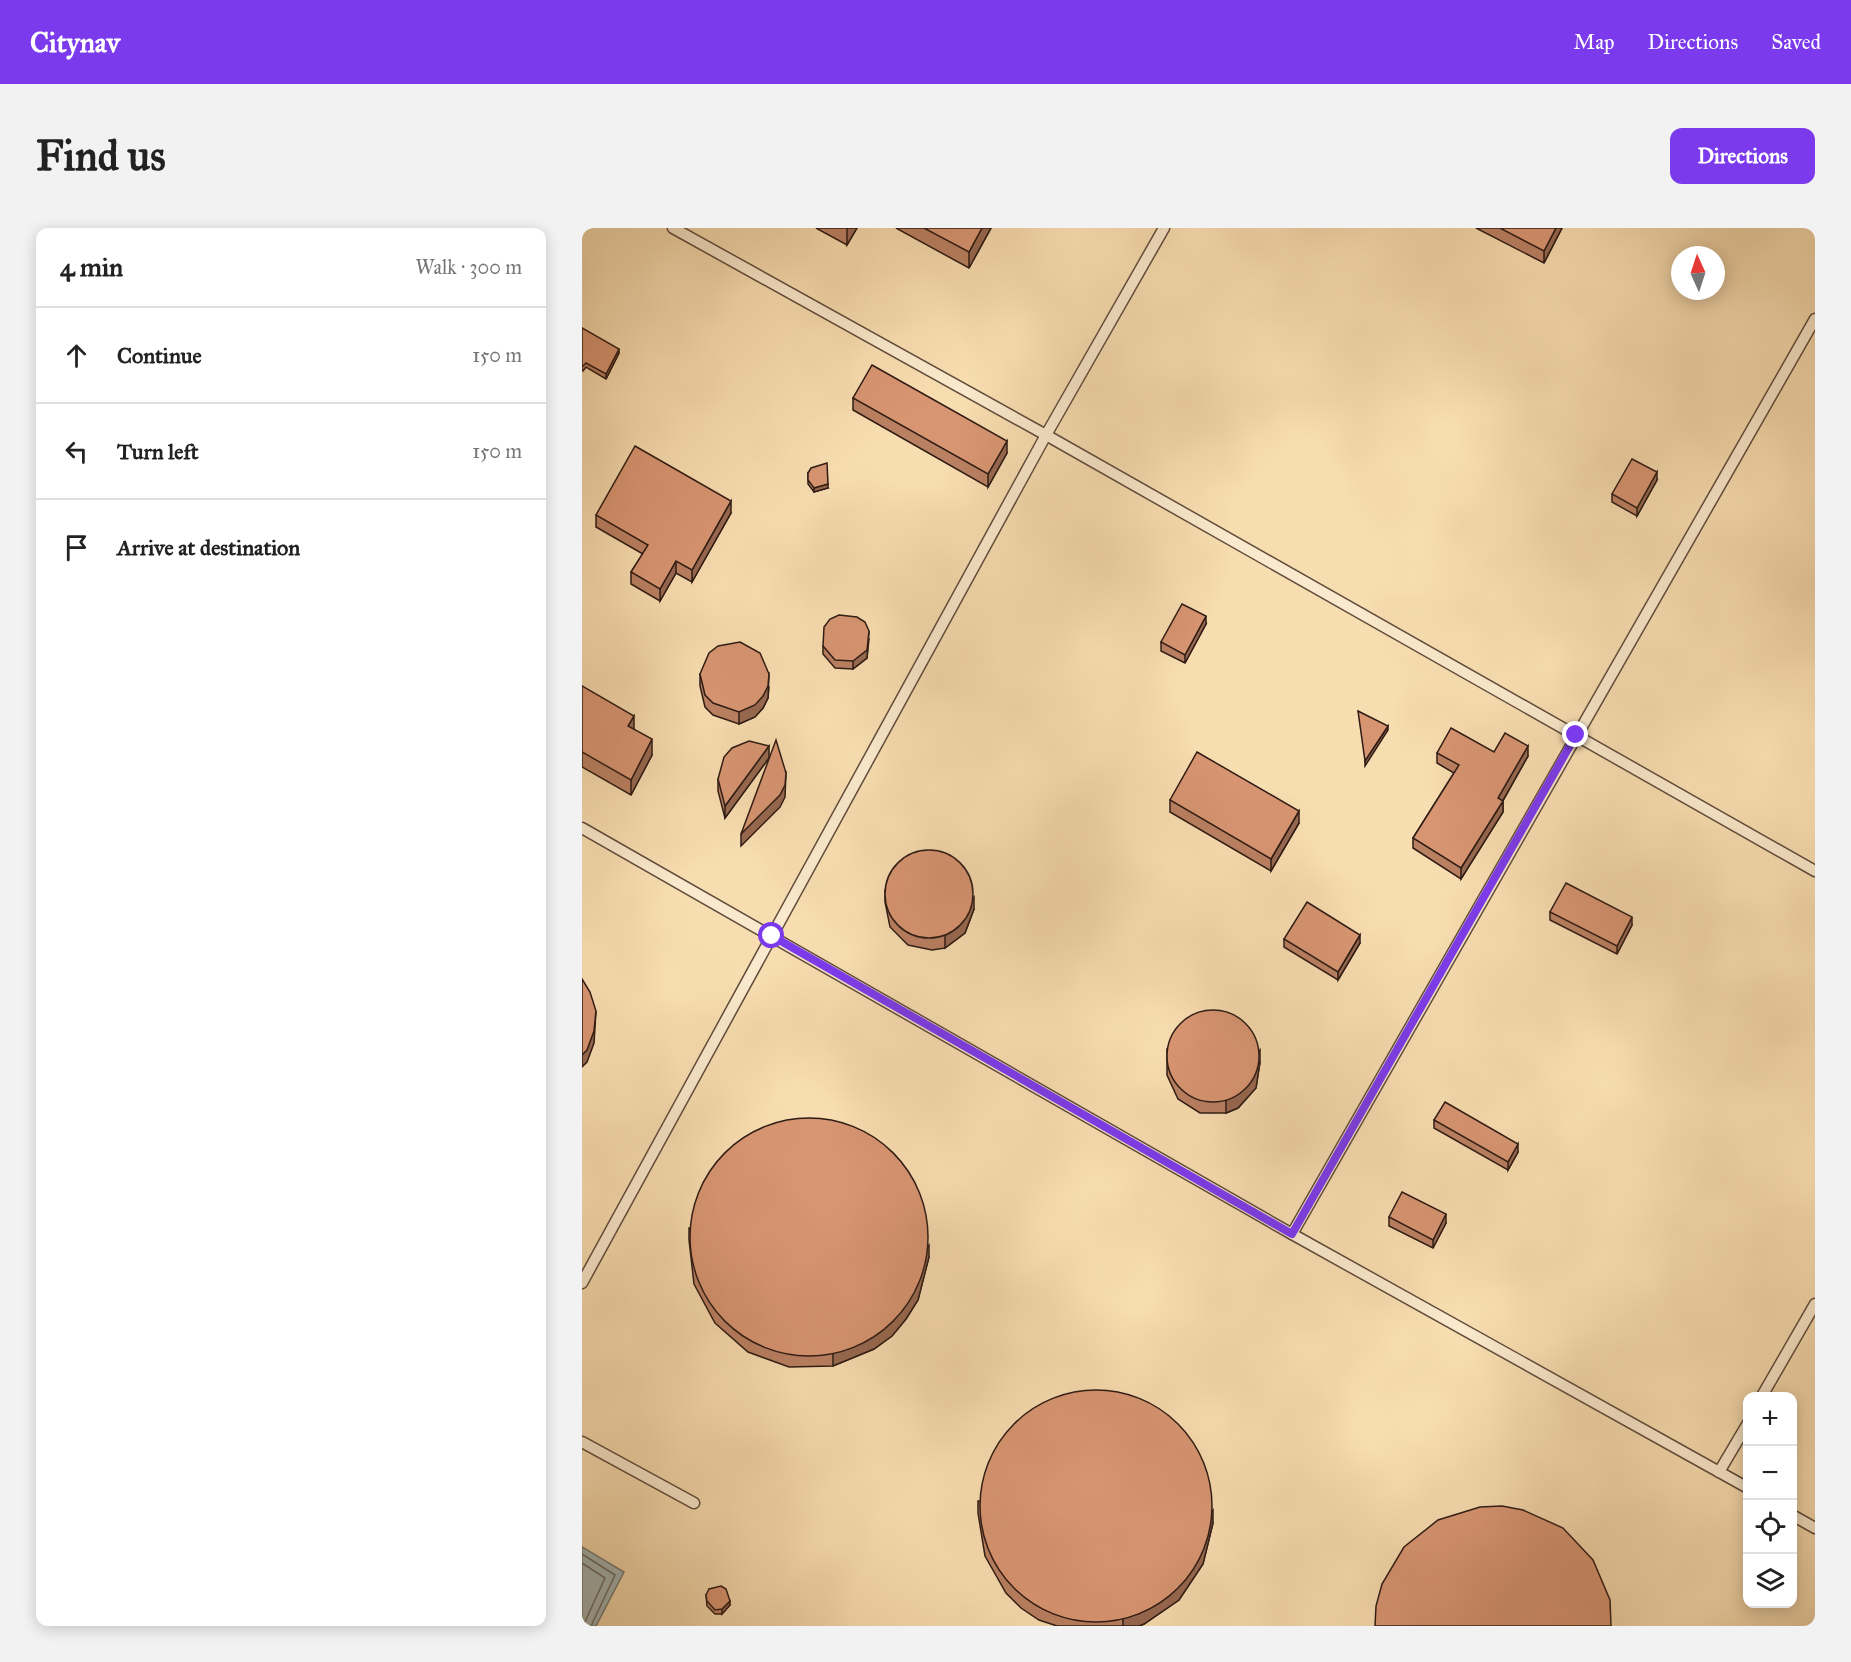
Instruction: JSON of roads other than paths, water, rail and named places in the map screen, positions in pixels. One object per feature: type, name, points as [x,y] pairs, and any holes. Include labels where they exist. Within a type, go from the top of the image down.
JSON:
[{"type":"lane","points":[[673,228],[1046,435],[1815,871]]},
{"type":"lane","points":[[582,1283],[1046,435],[1164,228]]},
{"type":"lane","points":[[1292,1234],[1815,319]]},
{"type":"lane","points":[[582,828],[1292,1234],[1743,1485]]},
{"type":"lane","points":[[1764,1392],[1815,1304]]},
{"type":"lane","points":[[1719,1472],[1743,1431]]},
{"type":"lane","points":[[582,1442],[694,1503]]},
{"type":"lane","points":[[1797,1518],[1815,1528]]},
{"type":"water","points":[[582,1547],[624,1572],[596,1626],[582,1626]]}]
